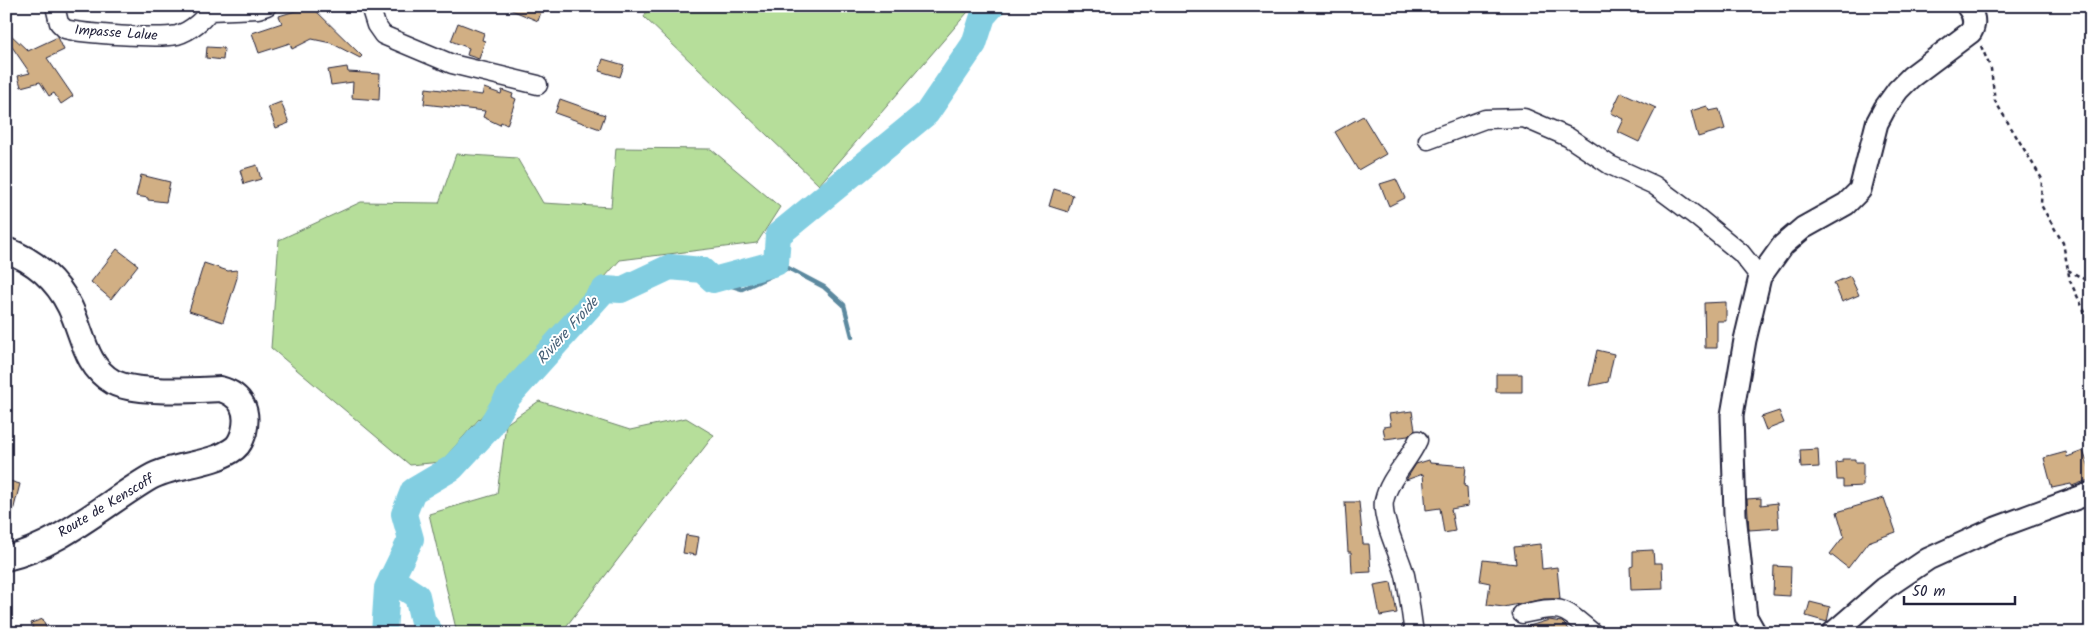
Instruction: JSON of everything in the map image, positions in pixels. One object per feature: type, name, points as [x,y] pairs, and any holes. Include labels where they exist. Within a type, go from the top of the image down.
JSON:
[{"type":"main road","name":"Route de Kenscoff","points":[[6,250],[36,265],[62,294],[90,359],[100,373],[114,383],[158,390],[220,389],[228,392],[244,406],[247,419],[241,441],[235,448],[199,463],[150,477],[61,534],[20,555],[6,558]]},
{"type":"street","name":"Impasse Lalue","points":[[55,6],[59,23],[65,29],[160,37],[178,35],[188,30],[211,8]]},
{"type":"street","points":[[211,8],[258,9],[267,6]]},
{"type":"street","points":[[370,6],[376,25],[383,36],[452,64],[538,85]]},
{"type":"street","points":[[1754,633],[1746,617],[1734,514],[1732,415],[1745,340],[1760,278],[1783,245],[1803,228],[1846,204],[1860,190],[1878,123],[1885,108],[1898,90],[1911,77],[1964,38],[1973,29],[1974,18],[1967,6]]},
{"type":"street","points":[[1428,140],[1485,119],[1524,118],[1568,137],[1610,165],[1654,184],[1741,253],[1760,278]]},
{"type":"street","points":[[1414,633],[1404,574],[1390,532],[1384,502],[1390,484],[1412,455],[1418,440]]},
{"type":"street","points":[[1833,633],[1885,588],[1928,559],[1996,528],[2091,493]]},
{"type":"street","points":[[1522,614],[1555,607],[1571,614],[1593,633]]},
{"type":"path","points":[[1973,29],[1991,69],[1995,101],[2042,179],[2041,205],[2063,243],[2070,281],[2091,325]]},
{"type":"path","points":[[2068,270],[2091,283]]},
{"type":"green space","points":[[649,6],[973,6],[819,185],[644,17]]},
{"type":"green space","points":[[616,148],[711,149],[780,207],[757,243],[620,260],[441,462],[410,465],[271,348],[279,240],[361,202],[439,203],[456,154],[517,158],[543,203],[611,207]]},
{"type":"green space","points":[[539,401],[630,430],[686,418],[714,435],[561,633],[457,633],[429,514],[497,494],[506,424]]},
{"type":"building","points":[[311,6],[362,56],[360,58],[331,43],[312,39],[292,49],[290,43],[259,53],[252,33],[282,23],[279,16]]},
{"type":"building","points":[[502,6],[543,6],[538,21]]},
{"type":"building","points":[[458,23],[484,33],[482,40],[485,41],[479,59],[467,55],[469,48],[451,41]]},
{"type":"building","points":[[9,33],[28,51],[58,37],[64,50],[47,58],[73,96],[61,104],[54,93],[49,96],[40,82],[21,87],[18,76],[30,73],[6,38]]},
{"type":"building","points":[[207,47],[224,48],[223,60],[206,58]]},
{"type":"building","points":[[603,59],[624,65],[620,77],[599,71]]},
{"type":"building","points":[[347,67],[348,72],[380,74],[379,100],[352,98],[353,82],[331,85],[328,70]]},
{"type":"building","points":[[426,88],[482,95],[484,88],[501,94],[502,90],[513,94],[512,97],[516,99],[507,125],[501,122],[500,125],[483,117],[485,111],[424,104]]},
{"type":"building","points":[[1621,92],[1656,108],[1639,142],[1618,132],[1624,119],[1611,113]]},
{"type":"building","points":[[560,99],[605,115],[600,129],[555,113]]},
{"type":"building","points":[[281,102],[289,123],[276,128],[268,107]]},
{"type":"building","points":[[1707,106],[1709,111],[1719,109],[1725,129],[1698,137],[1691,111]]},
{"type":"building","points":[[1363,116],[1386,154],[1358,170],[1335,132]]},
{"type":"building","points":[[257,165],[261,179],[244,184],[240,170]]},
{"type":"building","points":[[141,175],[170,182],[166,202],[148,200],[148,198],[136,196]]},
{"type":"building","points":[[1396,179],[1405,198],[1389,206],[1380,184]]},
{"type":"building","points":[[1054,189],[1073,195],[1068,212],[1049,206]]},
{"type":"building","points":[[117,249],[138,265],[111,299],[91,282]]},
{"type":"building","points":[[204,263],[228,271],[237,270],[237,278],[223,322],[189,311]]},
{"type":"building","points":[[1850,276],[1859,295],[1842,302],[1834,283]]},
{"type":"building","points":[[1726,302],[1726,321],[1717,321],[1717,348],[1705,348],[1704,303]]},
{"type":"building","points":[[1597,350],[1614,354],[1608,382],[1589,386]]},
{"type":"building","points":[[1496,374],[1522,374],[1522,392],[1496,392]]},
{"type":"building","points":[[1412,411],[1415,430],[1408,436],[1385,439],[1383,427],[1391,426],[1389,414]]},
{"type":"building","points":[[1779,411],[1784,423],[1766,430],[1761,417]]},
{"type":"building","points":[[1818,449],[1819,467],[1801,468],[1800,450]]},
{"type":"building","points":[[2083,451],[2091,472],[2091,479],[2072,486],[2071,484],[2052,488],[2044,458],[2066,452],[2067,457]]},
{"type":"building","points":[[1842,459],[1855,459],[1855,462],[1863,462],[1863,486],[1843,487],[1843,480],[1837,480],[1836,463],[1842,462]]},
{"type":"building","points":[[1429,460],[1430,463],[1466,466],[1464,486],[1467,487],[1468,506],[1451,509],[1455,531],[1444,533],[1440,508],[1426,510],[1423,474],[1406,480],[1416,464]]},
{"type":"building","points":[[6,480],[20,484],[10,523],[6,522]]},
{"type":"building","points":[[1761,498],[1761,505],[1777,503],[1779,528],[1749,530],[1747,499]]},
{"type":"building","points":[[1884,498],[1896,532],[1868,542],[1848,568],[1830,554],[1844,536],[1837,512]]},
{"type":"building","points":[[1345,502],[1359,502],[1363,544],[1369,544],[1371,572],[1352,573],[1351,552],[1348,552]]},
{"type":"building","points":[[686,535],[699,537],[696,555],[683,553]]},
{"type":"building","points":[[1540,544],[1542,569],[1557,567],[1560,599],[1544,599],[1504,607],[1487,605],[1490,583],[1480,581],[1483,560],[1516,564],[1514,547]]},
{"type":"building","points":[[1653,550],[1654,563],[1662,563],[1663,589],[1631,590],[1630,567],[1633,566],[1633,551]]},
{"type":"building","points":[[1774,566],[1791,567],[1790,596],[1773,595]]},
{"type":"building","points":[[1391,582],[1397,613],[1380,616],[1374,585]]},
{"type":"building","points":[[1810,602],[1830,607],[1827,622],[1806,616]]},
{"type":"building","points":[[43,619],[48,633],[35,633],[31,623]]},
{"type":"building","points":[[1549,620],[1562,622],[1573,633],[1516,633],[1516,630]]},
{"type":"waterway","name":"Rivière Froide","points":[[384,633],[387,588],[411,539],[404,514],[413,491],[452,468],[490,427],[508,397],[605,289],[621,290],[670,267],[702,270],[713,280],[776,263],[778,235],[927,113],[974,44],[983,16],[992,6]]},
{"type":"waterway","points":[[713,280],[742,289],[788,268],[824,287],[844,305],[852,336]]},
{"type":"waterway","points":[[391,579],[417,596],[423,622],[431,633]]}]
